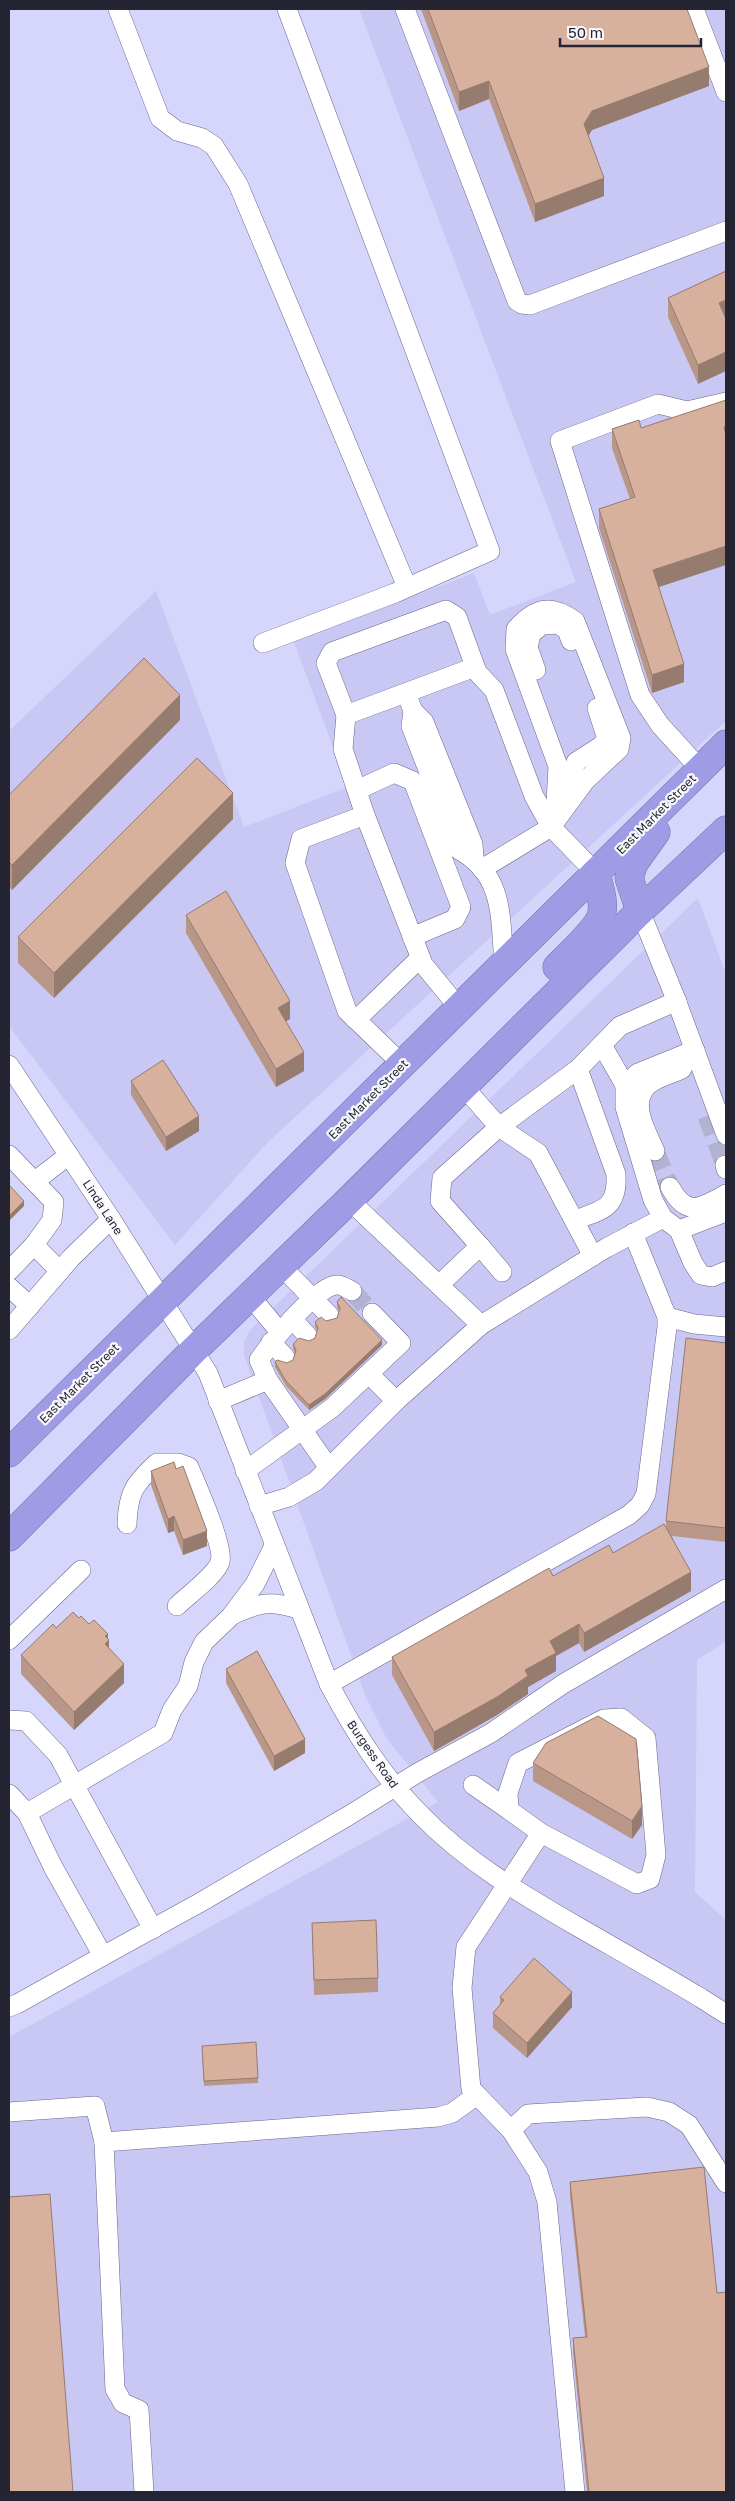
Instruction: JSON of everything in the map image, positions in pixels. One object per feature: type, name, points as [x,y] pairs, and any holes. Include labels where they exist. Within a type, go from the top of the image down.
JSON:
[{"type":"highway","name":"East Market Street","points":[[9,1452],[726,744]]},
{"type":"highway","points":[[640,911],[629,878],[634,863],[701,770]]},
{"type":"highway","points":[[9,1537],[194,1350],[349,1200],[640,911],[726,830]]},
{"type":"highway","points":[[542,1007],[550,974],[579,945],[602,915],[602,897],[596,873]]},
{"type":"street","points":[[118,9],[160,118],[177,132],[202,138],[214,146],[238,184],[407,587]]},
{"type":"street","points":[[263,643],[407,587],[490,552],[287,9]]},
{"type":"street","points":[[405,9],[517,301],[530,305],[726,231]]},
{"type":"street","points":[[694,9],[726,92]]},
{"type":"street","points":[[701,770],[660,725],[640,695],[560,441],[658,404],[687,411],[726,402]]},
{"type":"street","points":[[459,1008],[420,958],[365,815],[343,749],[346,715],[326,663],[332,652],[446,610],[457,616],[477,672],[494,690],[534,796],[556,820],[596,873]]},
{"type":"street","points":[[478,864],[556,820],[585,781],[619,749],[621,738],[574,621],[560,611],[546,610],[528,616],[516,629],[515,649],[558,766],[556,820]]},
{"type":"street","points":[[346,715],[410,702],[475,667]]},
{"type":"street","points":[[410,702],[411,726],[459,850],[478,864],[498,895],[504,964]]},
{"type":"street","points":[[357,790],[394,774],[413,781],[460,907],[455,919],[412,937]]},
{"type":"street","points":[[365,815],[301,839],[295,864],[347,1011],[402,1064]]},
{"type":"street","points":[[640,911],[676,1001],[691,1052],[710,1090],[726,1135]]},
{"type":"street","points":[[356,1020],[420,958]]},
{"type":"street","points":[[502,1272],[440,1201],[442,1178],[499,1127],[578,1069],[620,1026],[676,1001]]},
{"type":"street","points":[[602,1046],[626,1085],[625,1107],[653,1200],[663,1218],[679,1230],[693,1263],[701,1275],[712,1277],[726,1271]]},
{"type":"street","points":[[626,1085],[638,1074],[691,1052]]},
{"type":"street","points":[[655,1151],[640,1114],[639,1098],[648,1085],[682,1069],[691,1052]]},
{"type":"street","points":[[575,1220],[606,1207],[617,1191],[616,1174],[578,1069]]},
{"type":"street","name":"Linda Lane","points":[[12,1079],[69,1155],[194,1350]]},
{"type":"street","points":[[463,1086],[499,1127],[538,1153],[593,1256]]},
{"type":"street","points":[[707,1116],[703,1106],[710,1090]]},
{"type":"street","points":[[9,1154],[54,1202],[52,1220],[34,1245],[9,1270]]},
{"type":"street","points":[[35,1181],[69,1155]]},
{"type":"street","points":[[670,1187],[677,1200],[685,1207],[696,1207],[726,1194]]},
{"type":"street","points":[[349,1200],[481,1325]]},
{"type":"street","points":[[679,1230],[726,1212]]},
{"type":"street","points":[[259,1506],[297,1494],[329,1468],[396,1401],[481,1325],[593,1256],[663,1218]]},
{"type":"street","points":[[9,1330],[60,1271],[111,1220]]},
{"type":"street","points":[[329,1684],[636,1510],[646,1494],[667,1317],[633,1234]]},
{"type":"street","points":[[34,1245],[60,1271]]},
{"type":"street","points":[[439,1285],[480,1246]]},
{"type":"street","points":[[281,1266],[328,1315]]},
{"type":"street","points":[[329,1468],[268,1380],[259,1360],[281,1331],[313,1299],[331,1286],[338,1285],[352,1291]]},
{"type":"street","points":[[9,1287],[30,1306]]},
{"type":"street","points":[[250,1296],[281,1331],[285,1357]]},
{"type":"street","points":[[245,1471],[304,1430],[350,1383],[401,1343],[372,1313]]},
{"type":"street","points":[[667,1317],[694,1324],[726,1327]]},
{"type":"street","points":[[281,1331],[307,1335]]},
{"type":"street","name":"Burgess Road","points":[[194,1350],[208,1373],[298,1609],[329,1684],[352,1726],[395,1787],[445,1838],[506,1884],[702,1998],[726,2014]]},
{"type":"street","points":[[373,1365],[396,1401]]},
{"type":"street","points":[[218,1401],[268,1380]]},
{"type":"street","points":[[127,1524],[128,1503],[132,1490],[157,1463],[178,1463],[190,1467],[220,1546],[221,1562],[213,1573],[177,1606]]},
{"type":"street","points":[[27,1813],[163,1733],[172,1710],[188,1686],[194,1662],[204,1642],[231,1616],[254,1584],[274,1546]]},
{"type":"street","points":[[9,1640],[81,1570]]},
{"type":"street","points":[[9,2007],[18,2004],[153,1930],[395,1787],[491,1733],[563,1684],[726,1589]]},
{"type":"street","points":[[231,1616],[254,1605],[269,1603],[298,1609]]},
{"type":"street","points":[[473,1785],[541,1833],[637,1884],[650,1879],[656,1855],[646,1738],[621,1718],[604,1719],[518,1763],[508,1794],[509,1810]]},
{"type":"street","points":[[9,1720],[26,1721],[58,1755],[153,1930]]},
{"type":"street","points":[[9,1794],[27,1813],[53,1867],[103,1956]]},
{"type":"street","points":[[541,1833],[466,1947],[462,1988],[471,2089],[510,2130],[538,2172],[547,2202],[575,2492]]},
{"type":"street","points":[[104,2142],[438,2117],[452,2113],[477,2095]]},
{"type":"street","points":[[9,2112],[95,2106],[104,2142],[114,2389],[123,2403],[138,2410],[144,2492]]},
{"type":"street","points":[[510,2130],[528,2114],[646,2107],[669,2112],[689,2125],[726,2182]]},
{"type":"shaded area","points":[[359,9],[726,9],[726,721],[268,1142],[175,1245],[9,1026],[9,731],[156,591],[244,827],[348,787],[294,642],[474,573],[490,615],[576,582]]},
{"type":"shaded area","points":[[698,898],[726,974],[726,1641],[697,1660],[695,1892],[726,1920],[726,2492],[9,2492],[9,2037],[438,1802],[387,1739],[366,1697],[244,1355],[244,1342],[251,1329]]},
{"type":"building","points":[[428,9],[687,9],[709,67],[592,111],[584,124],[604,178],[535,204],[489,81],[459,92]]},
{"type":"building","points":[[726,271],[726,300],[719,303],[726,319],[726,352],[698,365],[668,298]]},
{"type":"building","points":[[726,400],[726,426],[724,427],[726,435],[726,546],[653,570],[684,664],[652,675],[599,509],[635,497],[612,429],[639,420],[641,428]]},
{"type":"building","points":[[144,658],[180,695],[12,865],[9,862],[9,795]]},
{"type":"building","points":[[197,758],[233,793],[54,973],[18,937]]},
{"type":"building","points":[[226,891],[290,1001],[278,1008],[304,1052],[276,1069],[186,915]]},
{"type":"building","points":[[163,1060],[199,1116],[166,1137],[131,1081]]},
{"type":"building","points":[[9,1185],[24,1201],[9,1216]]},
{"type":"building","points":[[341,1297],[382,1340],[325,1394],[309,1405],[286,1381],[275,1362],[277,1360],[287,1363],[293,1360],[296,1350],[293,1344],[299,1338],[309,1341],[315,1338],[318,1328],[315,1322],[321,1317],[326,1321],[337,1318],[340,1308],[337,1302]]},
{"type":"building","points":[[686,1338],[726,1343],[726,1528],[666,1521]]},
{"type":"building","points":[[174,1462],[176,1469],[183,1466],[207,1531],[183,1540],[174,1516],[168,1519],[151,1471]]},
{"type":"building","points":[[664,1524],[691,1572],[584,1633],[579,1624],[550,1641],[556,1653],[525,1670],[528,1676],[497,1697],[434,1732],[392,1657],[549,1568],[553,1576],[609,1545],[613,1553]]},
{"type":"building","points":[[73,1612],[79,1618],[81,1616],[89,1624],[94,1620],[108,1634],[105,1636],[109,1640],[105,1644],[124,1664],[74,1712],[21,1655],[53,1624],[56,1628]]},
{"type":"building","points":[[257,1651],[305,1739],[274,1756],[226,1669]]},
{"type":"building","points":[[598,1716],[636,1739],[642,1806],[632,1821],[533,1763],[546,1743]]},
{"type":"building","points":[[376,1920],[378,1978],[314,1980],[312,1923]]},
{"type":"building","points":[[534,1958],[572,1992],[527,2043],[493,2013],[504,2000],[500,1997]]},
{"type":"building","points":[[256,2042],[258,2078],[204,2081],[202,2046]]},
{"type":"building","points":[[704,2167],[717,2293],[726,2292],[726,2492],[589,2492],[573,2338],[587,2337],[570,2182]]},
{"type":"building","points":[[50,2194],[73,2492],[9,2492],[9,2197]]},
{"type":"tunnel","points":[[707,1116],[725,1165]]},
{"type":"tunnel","points":[[655,1151],[670,1187]]},
{"type":"tunnel","points":[[352,1291],[372,1313]]}]
